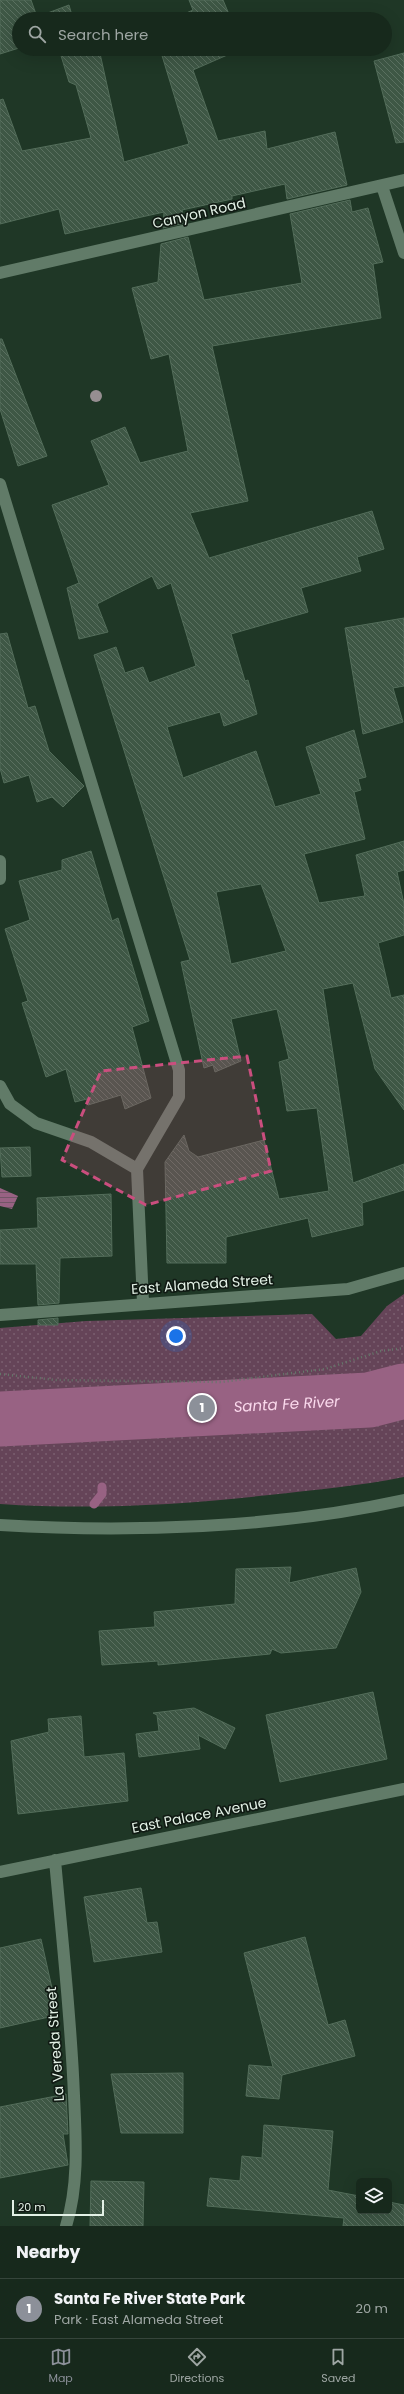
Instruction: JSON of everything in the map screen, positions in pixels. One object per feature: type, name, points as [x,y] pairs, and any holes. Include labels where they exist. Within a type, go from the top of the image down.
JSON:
[{"type":"street","name":"Canyon Road","points":[[0,273],[404,180]]},
{"type":"street","points":[[382,186],[404,253]]},
{"type":"street","points":[[0,484],[179,1070],[179,1097],[137,1169],[143,1303]]},
{"type":"street","points":[[0,861],[0,880]]},
{"type":"street","points":[[0,1086],[10,1104],[36,1122],[91,1142],[137,1169]]},
{"type":"street","name":"East Alameda Street","points":[[0,1315],[143,1303],[348,1289],[404,1273]]},
{"type":"street","points":[[0,1525],[161,1528],[271,1519],[372,1507],[404,1500]]},
{"type":"street","name":"East Palace Avenue","points":[[0,1872],[404,1789]]},
{"type":"street","name":"La Vereda Street","points":[[55,1860],[72,2049],[75,2128],[73,2204],[66,2226]]},
{"type":"path","points":[[0,1374],[56,1380],[221,1382],[325,1369],[381,1351],[404,1348]]},
{"type":"highlighted area","points":[[247,1056],[271,1171],[146,1205],[62,1160],[101,1071]]},
{"type":"shaded area","points":[[0,1188],[18,1196],[12,1209],[0,1206]]},
{"type":"shaded area","points":[[404,1294],[404,1477],[370,1483],[235,1499],[168,1504],[67,1507],[0,1504],[0,1328],[86,1321],[312,1314],[336,1339],[361,1336],[387,1306]]},
{"type":"building","points":[[0,0],[31,0],[35,12],[12,12],[12,50],[0,54]]},
{"type":"building","points":[[189,0],[223,0],[228,12],[189,12],[193,10]]},
{"type":"building","points":[[69,5],[71,12],[50,12]]},
{"type":"building","points":[[404,53],[404,142],[396,143],[374,61]]},
{"type":"building","points":[[61,56],[101,56],[124,162],[189,144],[162,56],[225,56],[193,70],[218,141],[265,131],[267,149],[335,132],[347,185],[287,199],[285,184],[232,196],[232,199],[182,210],[185,223],[163,228],[164,212],[65,234],[59,209],[0,224],[0,100],[3,99],[22,151],[91,138],[76,85],[69,82]]},
{"type":"building","points":[[350,200],[352,212],[368,208],[383,262],[373,264],[381,318],[212,346],[248,501],[190,513],[209,558],[372,511],[384,549],[357,557],[361,571],[301,588],[308,612],[231,634],[245,681],[248,680],[257,714],[224,726],[220,712],[167,727],[183,778],[256,751],[275,807],[321,794],[306,747],[354,730],[366,777],[358,779],[361,790],[354,792],[365,839],[304,854],[319,903],[365,896],[356,855],[404,841],[404,870],[397,872],[404,904],[404,935],[378,943],[391,998],[404,995],[404,1110],[375,1069],[353,983],[323,989],[353,1183],[404,1164],[404,1190],[362,1203],[363,1225],[312,1237],[308,1218],[226,1237],[226,1263],[167,1263],[165,1162],[184,1135],[189,1151],[198,1157],[264,1140],[279,1199],[329,1191],[317,1108],[287,1111],[279,1062],[289,1059],[277,1009],[231,1019],[241,1061],[215,1072],[213,1065],[204,1068],[181,962],[190,960],[94,655],[116,647],[125,673],[143,667],[149,683],[196,666],[171,583],[158,589],[152,576],[97,604],[108,632],[79,639],[67,588],[79,583],[52,505],[109,485],[91,441],[125,427],[140,463],[188,451],[169,354],[151,359],[132,288],[158,282],[161,244],[188,237],[204,300],[302,283],[290,214]],"holes":[[[261,884],[286,951],[231,964],[216,892]]]},
{"type":"building","points":[[0,339],[2,339],[47,456],[18,466],[0,409]]},
{"type":"building","points":[[404,618],[404,686],[393,688],[403,722],[363,734],[345,628]]},
{"type":"building","points":[[7,633],[28,708],[35,706],[49,751],[84,786],[63,807],[52,797],[37,802],[29,775],[4,783],[0,768],[0,634]]},
{"type":"building","points":[[91,851],[112,921],[118,918],[149,1021],[132,1027],[151,1098],[125,1109],[121,1095],[88,1105],[87,1099],[75,1102],[66,1069],[46,1077],[22,1003],[28,1001],[5,929],[30,920],[19,881],[62,870],[62,860]]},
{"type":"building","points":[[30,1147],[31,1176],[2,1177],[0,1148]]},
{"type":"building","points":[[111,1194],[112,1256],[60,1258],[59,1303],[38,1305],[36,1264],[0,1264],[0,1230],[38,1228],[37,1198]]},
{"type":"building","points":[[58,1318],[58,1325],[38,1325],[38,1320]]},
{"type":"building","points":[[291,1567],[289,1583],[356,1568],[361,1592],[336,1648],[281,1653],[272,1649],[270,1654],[158,1665],[158,1661],[102,1665],[99,1631],[155,1627],[154,1612],[235,1604],[236,1569]]},
{"type":"building","points":[[373,1692],[387,1759],[280,1782],[266,1715]]},
{"type":"building","points":[[194,1708],[235,1728],[225,1749],[198,1735],[200,1749],[139,1757],[136,1734],[159,1731],[157,1715],[153,1713]]},
{"type":"building","points":[[81,1716],[84,1757],[124,1753],[128,1801],[18,1814],[11,1741],[49,1732],[48,1719]]},
{"type":"building","points":[[141,1888],[147,1923],[157,1922],[162,1952],[94,1962],[84,1897]]},
{"type":"building","points":[[305,1937],[328,2025],[345,2020],[355,2056],[282,2075],[279,2099],[246,2096],[249,2065],[273,2067],[244,1953]]},
{"type":"building","points":[[41,1939],[58,2015],[0,2028],[0,1948]]},
{"type":"building","points":[[183,2073],[183,2133],[121,2133],[111,2074]]},
{"type":"building","points":[[66,2094],[68,2134],[63,2134],[68,2165],[0,2178],[0,2107]]},
{"type":"building","points":[[264,2125],[333,2131],[328,2190],[356,2195],[356,2214],[392,2214],[392,2203],[404,2205],[404,2226],[343,2226],[344,2218],[207,2206],[210,2178],[240,2181],[242,2156],[262,2158]]},
{"type":"building","points":[[91,2181],[144,2182],[143,2226],[90,2226]]},
{"type":"waterway","name":"Santa Fe River","points":[[0,1419],[369,1400],[404,1391]]},
{"type":"waterway","points":[[94,1504],[102,1494],[102,1487]]},
{"type":"place","name":"Santa Fe River State Park","points":[[202,1408]]}]
